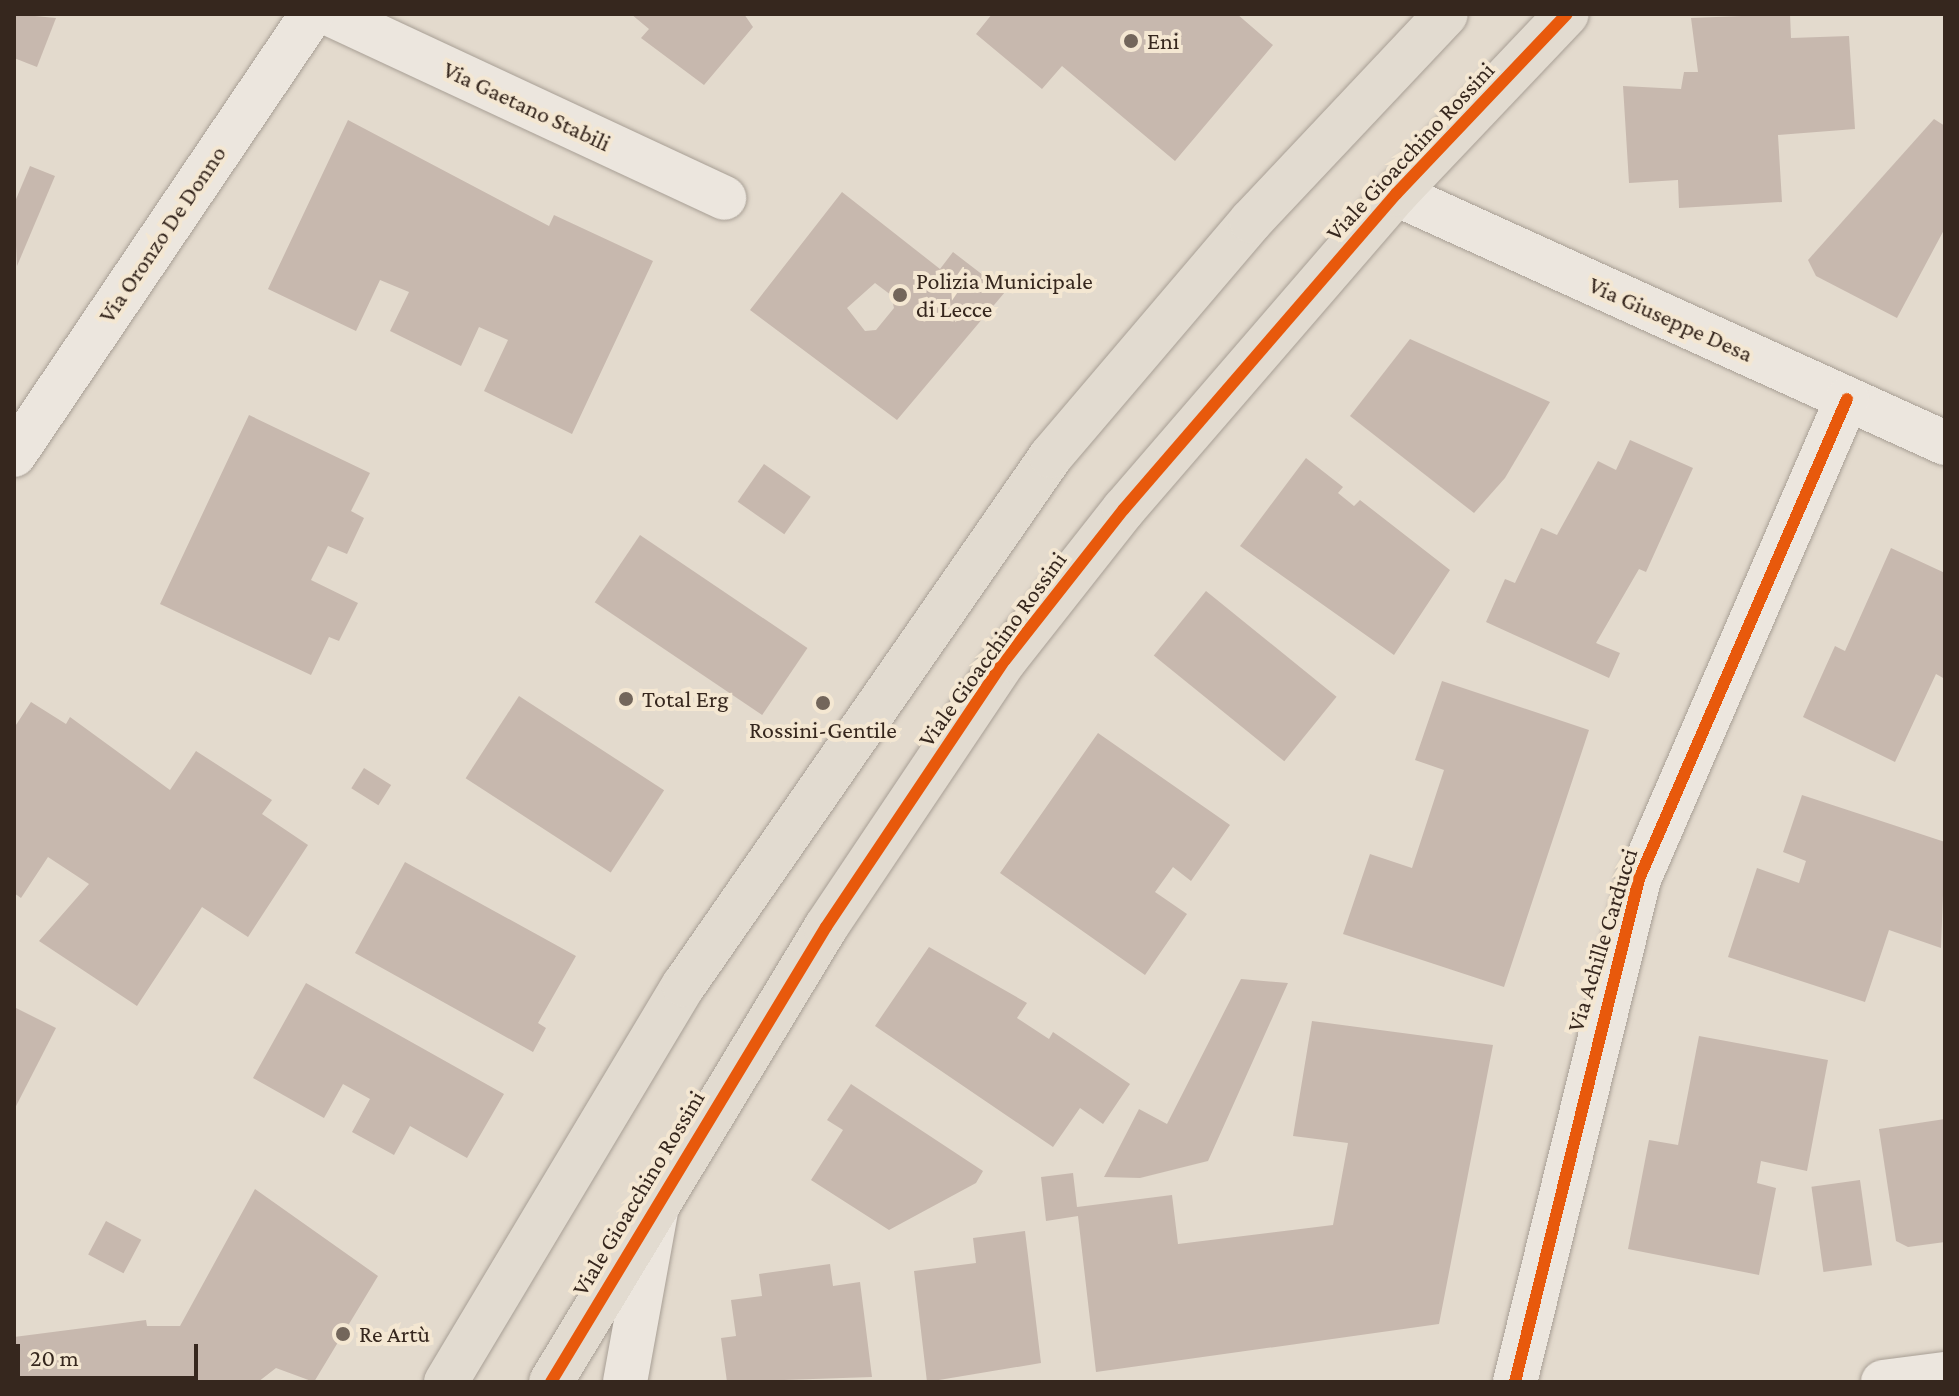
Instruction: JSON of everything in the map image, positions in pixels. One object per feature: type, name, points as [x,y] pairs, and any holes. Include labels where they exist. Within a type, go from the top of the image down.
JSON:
[{"type":"main road","points":[[446,1382],[693,972],[1051,456],[1251,221],[1446,14]]},
{"type":"main road","name":"Viale Gioacchino Rossini","points":[[551,1382],[826,927],[1005,660],[1124,509],[1396,194],[1567,14]]},
{"type":"street","name":"Via Oronzo De Donno","points":[[14,455],[312,14]]},
{"type":"street","name":"Via Gaetano Stabili","points":[[330,14],[724,198]]},
{"type":"street","name":"Via Giuseppe Desa","points":[[1396,194],[1945,443]]},
{"type":"street","name":"Via Achille Carducci","points":[[1515,1382],[1639,879],[1847,399]]},
{"type":"street","points":[[625,1382],[658,1201]]},
{"type":"street","points":[[1883,1382],[1945,1374]]},
{"type":"building","points":[[14,14],[56,18],[37,67],[14,58]]},
{"type":"building","points":[[631,14],[744,14],[753,27],[704,85],[641,38],[649,29]]},
{"type":"building","points":[[992,14],[1237,14],[1273,45],[1175,161],[1062,66],[1042,89],[976,34]]},
{"type":"building","points":[[1790,14],[1791,38],[1849,36],[1855,129],[1778,135],[1782,202],[1679,208],[1678,180],[1629,183],[1623,86],[1681,89],[1684,72],[1698,72],[1691,18]]},
{"type":"building","points":[[1934,119],[1945,126],[1945,228],[1897,318],[1816,276],[1808,260]]},
{"type":"building","points":[[348,120],[549,226],[554,215],[653,261],[572,434],[484,391],[508,340],[479,327],[461,366],[390,331],[409,292],[380,280],[356,331],[268,289]]},
{"type":"building","points":[[30,166],[55,176],[17,266],[14,204]]},
{"type":"building","points":[[842,192],[940,269],[953,252],[1005,292],[897,420],[750,310]],"holes":[[[875,283],[891,295],[894,308],[876,330],[865,331],[847,308]]]},
{"type":"building","points":[[1410,339],[1550,402],[1505,478],[1474,513],[1350,416]]},
{"type":"building","points":[[249,415],[370,473],[351,511],[364,518],[347,554],[328,546],[311,580],[358,603],[339,641],[329,637],[311,675],[160,604]]},
{"type":"building","points":[[1630,440],[1693,468],[1646,572],[1639,569],[1596,643],[1620,653],[1609,678],[1486,622],[1505,579],[1515,583],[1541,528],[1557,535],[1598,461],[1616,470]]},
{"type":"building","points":[[1306,458],[1343,487],[1338,493],[1354,506],[1360,500],[1450,570],[1394,655],[1240,546]]},
{"type":"building","points":[[764,464],[811,497],[784,534],[738,502]]},
{"type":"building","points":[[640,535],[807,648],[762,715],[595,602]]},
{"type":"building","points":[[1891,548],[1945,573],[1945,679],[1936,674],[1895,762],[1803,717],[1835,646],[1845,651]]},
{"type":"building","points":[[1206,591],[1337,697],[1284,761],[1154,656]]},
{"type":"building","points":[[1442,681],[1589,730],[1504,987],[1343,934],[1370,854],[1412,868],[1444,770],[1415,760]]},
{"type":"building","points":[[519,696],[664,790],[611,872],[466,778]]},
{"type":"building","points":[[31,702],[66,724],[70,717],[170,790],[196,751],[272,800],[262,814],[308,845],[248,937],[202,907],[137,1006],[39,941],[89,884],[48,857],[21,898],[14,893],[14,728]]},
{"type":"building","points":[[1098,733],[1230,825],[1191,881],[1173,867],[1155,892],[1187,914],[1145,975],[1000,873]]},
{"type":"building","points":[[364,768],[391,785],[378,805],[351,788]]},
{"type":"building","points":[[1802,795],[1945,842],[1941,948],[1889,930],[1865,1002],[1728,957],[1757,868],[1799,883],[1806,861],[1783,852]]},
{"type":"building","points":[[405,862],[576,956],[538,1023],[546,1028],[533,1052],[355,953]]},
{"type":"building","points":[[929,947],[1027,1003],[1017,1018],[1049,1039],[1053,1032],[1130,1084],[1103,1124],[1080,1108],[1053,1147],[875,1026]]},
{"type":"building","points":[[1241,979],[1288,983],[1208,1161],[1140,1178],[1104,1177],[1139,1109],[1167,1124]]},
{"type":"building","points":[[306,983],[504,1094],[467,1158],[410,1126],[394,1155],[352,1132],[370,1099],[343,1084],[324,1118],[253,1078]]},
{"type":"building","points":[[14,1007],[56,1028],[14,1110]]},
{"type":"building","points":[[1312,1021],[1493,1045],[1439,1324],[1096,1372],[1078,1216],[1046,1221],[1041,1177],[1073,1173],[1077,1207],[1172,1195],[1178,1244],[1333,1225],[1348,1143],[1293,1136]]},
{"type":"building","points":[[1699,1036],[1828,1060],[1807,1171],[1761,1161],[1757,1183],[1776,1188],[1759,1275],[1628,1249],[1649,1140],[1678,1145]]},
{"type":"building","points":[[851,1084],[983,1171],[976,1183],[889,1230],[811,1180],[843,1130],[827,1120]]},
{"type":"building","points":[[1945,1119],[1945,1242],[1908,1247],[1896,1241],[1879,1129]]},
{"type":"building","points":[[1860,1180],[1872,1265],[1823,1272],[1811,1187]]},
{"type":"building","points":[[255,1189],[378,1276],[314,1382],[276,1368],[258,1382],[14,1382],[14,1337],[146,1320],[147,1326],[180,1326]]},
{"type":"building","points":[[106,1221],[141,1240],[123,1273],[88,1255]]},
{"type":"building","points":[[1025,1231],[1041,1363],[927,1382],[914,1271],[976,1263],[973,1238]]},
{"type":"building","points":[[830,1264],[833,1286],[860,1282],[872,1377],[727,1382],[721,1338],[736,1336],[731,1300],[762,1296],[759,1274]]},
{"type":"cycle path","points":[[551,1382],[826,927],[1005,660],[1124,509],[1396,194],[1567,14]]},
{"type":"cycle path","points":[[1515,1382],[1639,879],[1847,399]]},
{"type":"place","name":"Eni","points":[[1131,41]]},
{"type":"place","name":"Polizia Municipale di Lecce","points":[[900,295]]},
{"type":"place","name":"Total Erg","points":[[626,699]]},
{"type":"place","name":"Rossini-Gentile","points":[[823,703]]},
{"type":"place","name":"Re Artù","points":[[343,1334]]}]
